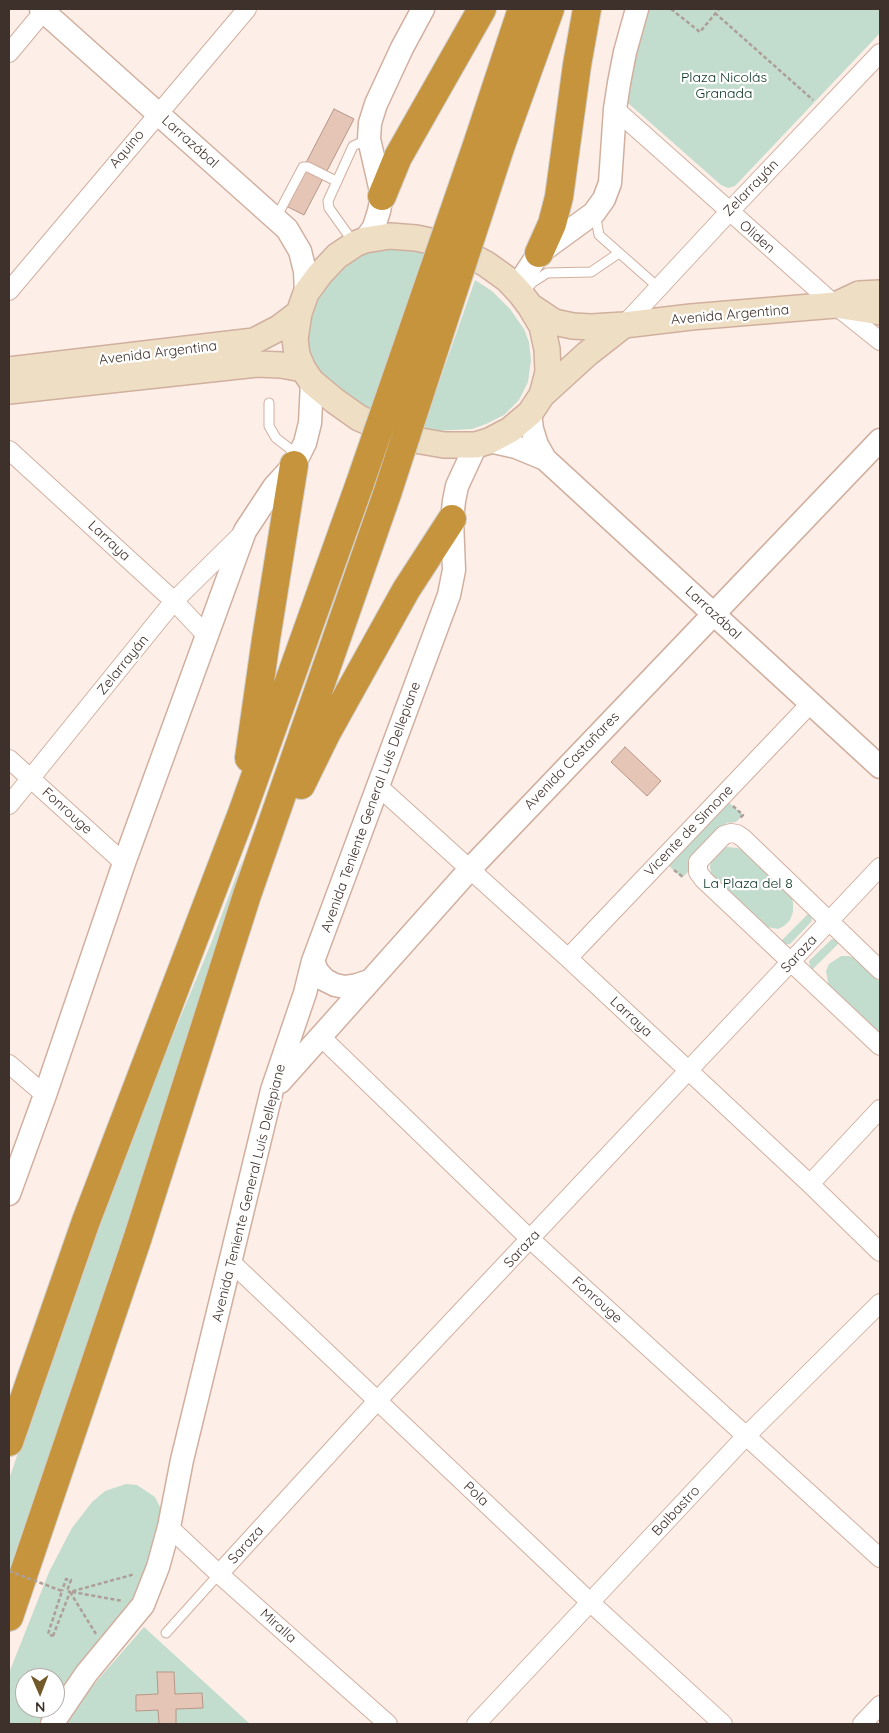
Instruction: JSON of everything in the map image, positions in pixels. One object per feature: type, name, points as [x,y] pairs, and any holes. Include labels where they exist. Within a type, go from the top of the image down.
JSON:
[{"type":"highway","points":[[382,196],[398,157],[482,9]]},
{"type":"highway","points":[[9,1617],[137,1240],[247,895],[387,494],[490,144],[522,9]]},
{"type":"highway","points":[[9,1442],[86,1221],[242,813],[360,483],[490,144],[550,9]]},
{"type":"highway","points":[[539,253],[552,224],[559,197],[577,65],[587,9]]},
{"type":"highway","points":[[242,813],[266,639],[296,460]]},
{"type":"highway","points":[[247,895],[326,734],[406,590],[452,519]]},
{"type":"main road","name":"Avenida Argentina","points":[[360,242],[390,236],[416,238],[440,243],[464,252],[486,264],[554,322],[573,326],[624,325],[690,317],[835,305],[880,312]]},
{"type":"main road","points":[[360,242],[334,259],[320,274],[302,303],[295,339],[297,355],[308,375],[335,401],[360,418],[414,440],[434,443],[483,443],[510,430],[587,354],[624,325]]},
{"type":"main road","name":"Avenida Argentina","points":[[835,305],[859,294],[880,294]]},
{"type":"main road","points":[[523,296],[542,326],[547,348],[548,372],[536,404]]},
{"type":"main road","name":"Avenida Argentina","points":[[9,370],[254,341],[279,328],[302,303]]},
{"type":"main road","name":"Avenida Argentina","points":[[9,391],[257,364],[281,365],[308,375]]},
{"type":"street","name":"Aquino","points":[[9,291],[247,9]]},
{"type":"street","points":[[360,242],[374,227],[380,211],[382,196],[370,139],[370,123],[376,104],[402,48],[423,9]]},
{"type":"street","points":[[523,296],[539,253],[594,212],[604,199],[610,183],[615,108],[625,52],[637,9]]},
{"type":"street","name":"Larrazábal","points":[[42,10],[287,230],[300,251],[305,271],[302,303]]},
{"type":"street","points":[[9,53],[42,10]]},
{"type":"street","name":"Zelarrayán","points":[[624,325],[880,53]]},
{"type":"street","name":"Oliden","points":[[615,108],[729,212],[835,305],[880,341]]},
{"type":"street","points":[[9,1194],[45,1096],[124,863],[245,531],[274,487],[296,460],[305,443],[310,423],[308,375]]},
{"type":"street","name":"Larrazábal","points":[[536,404],[532,429],[545,459],[880,767]]},
{"type":"street","name":"Avenida Castañares","points":[[272,1090],[470,869],[880,440]]},
{"type":"street","name":"Larrazábal","points":[[483,443],[516,447],[545,459]]},
{"type":"street","name":"Avenida Teniente General Luís Dellepiane","points":[[52,1724],[86,1674],[143,1605],[158,1567],[272,1090],[305,993],[313,960],[449,595],[454,570],[452,519],[457,486],[483,443]]},
{"type":"street","name":"Larraya","points":[[9,450],[174,601],[206,635]]},
{"type":"street","name":"Zelarrayán","points":[[9,805],[174,601],[245,531]]},
{"type":"street","name":"Vicente de Simone","points":[[568,958],[811,703]]},
{"type":"street","name":"Fonrouge","points":[[9,759],[124,863]]},
{"type":"street","name":"Larraya","points":[[378,787],[568,958],[880,1252]]},
{"type":"street","name":"Vicente de Simone","points":[[791,962],[704,880],[698,872],[698,862],[724,835],[731,833],[743,838],[829,922]]},
{"type":"street","name":"Saraza","points":[[219,1574],[377,1401],[880,867]]},
{"type":"street","points":[[829,922],[880,970]]},
{"type":"street","points":[[313,960],[321,975],[335,985],[345,987],[369,981]]},
{"type":"street","points":[[791,962],[880,1046]]},
{"type":"street","name":"Fonrouge","points":[[320,1036],[530,1239],[880,1558]]},
{"type":"street","points":[[9,1064],[45,1096]]},
{"type":"street","points":[[810,1184],[880,1109]]},
{"type":"street","name":"Pola","points":[[231,1262],[591,1603],[723,1724]]},
{"type":"street","name":"Balbastro","points":[[476,1724],[746,1436],[880,1303]]},
{"type":"street","name":"Miralla","points":[[169,1527],[219,1574],[388,1724]]},
{"type":"street","points":[[862,1724],[880,1705]]},
{"type":"lane","points":[[360,242],[328,208],[328,201],[353,146],[370,139]]},
{"type":"lane","points":[[276,219],[303,167],[308,167],[336,181]]},
{"type":"lane","points":[[594,212],[599,235],[659,288]]},
{"type":"lane","points":[[523,296],[533,282],[547,274],[592,272],[619,253]]},
{"type":"lane","points":[[269,403],[269,426],[276,438],[296,460]]},
{"type":"lane","name":"Saraza","points":[[166,1633],[219,1574]]},
{"type":"path","points":[[671,9],[700,32],[719,9]]},
{"type":"path","points":[[715,13],[826,111]]},
{"type":"path","points":[[70,1592],[158,1567]]},
{"type":"path","points":[[9,1572],[62,1591]]},
{"type":"path","points":[[70,1592],[53,1636],[48,1634],[66,1579],[71,1580],[68,1591],[70,1592],[106,1650]]},
{"type":"path","points":[[70,1592],[143,1605]]},
{"type":"green space","name":"Plaza Nicolás Granada","points":[[647,9],[880,9],[880,33],[735,186],[728,188],[721,185],[628,103],[626,91]]},
{"type":"green space","points":[[376,243],[430,249],[372,415],[323,382],[310,360],[306,333],[316,296],[332,275]]},
{"type":"green space","points":[[475,280],[492,291],[510,309],[524,329],[529,342],[531,360],[528,382],[519,400],[504,415],[486,424],[472,429],[422,431]]},
{"type":"green space","points":[[727,801],[743,815],[736,822],[727,823],[722,827],[691,869],[682,878],[668,865]]},
{"type":"green space","name":"La Plaza del 8","points":[[727,847],[738,848],[745,852],[791,895],[793,912],[790,920],[784,926],[778,929],[762,926],[712,879],[711,860]]},
{"type":"green space","points":[[243,858],[181,1074],[9,1584],[9,1479],[91,1243],[146,1100],[212,941]]},
{"type":"green space","points":[[810,912],[812,921],[790,944],[780,942]]},
{"type":"green space","points":[[832,939],[840,942],[811,971],[809,961]]},
{"type":"green space","points":[[841,956],[857,959],[880,982],[880,1036],[829,988],[826,971],[829,964]]},
{"type":"green space","points":[[126,1484],[137,1485],[155,1497],[160,1507],[161,1523],[154,1551],[125,1618],[65,1703],[65,1668],[15,1668],[15,1718],[54,1718],[50,1724],[9,1724],[9,1673],[49,1572],[72,1528],[92,1502],[105,1491]]},
{"type":"green space","points":[[144,1627],[250,1724],[176,1724],[176,1709],[202,1708],[202,1693],[175,1694],[174,1672],[157,1672],[158,1694],[136,1695],[136,1711],[158,1710],[159,1724],[61,1724]]},
{"type":"building","points":[[334,109],[354,119],[304,215],[284,205]]},
{"type":"building","points":[[625,747],[661,781],[647,796],[611,762]]},
{"type":"building","points":[[157,1672],[174,1672],[175,1694],[202,1693],[203,1708],[176,1709],[176,1724],[159,1724],[158,1710],[136,1711],[136,1695],[158,1694]]}]
